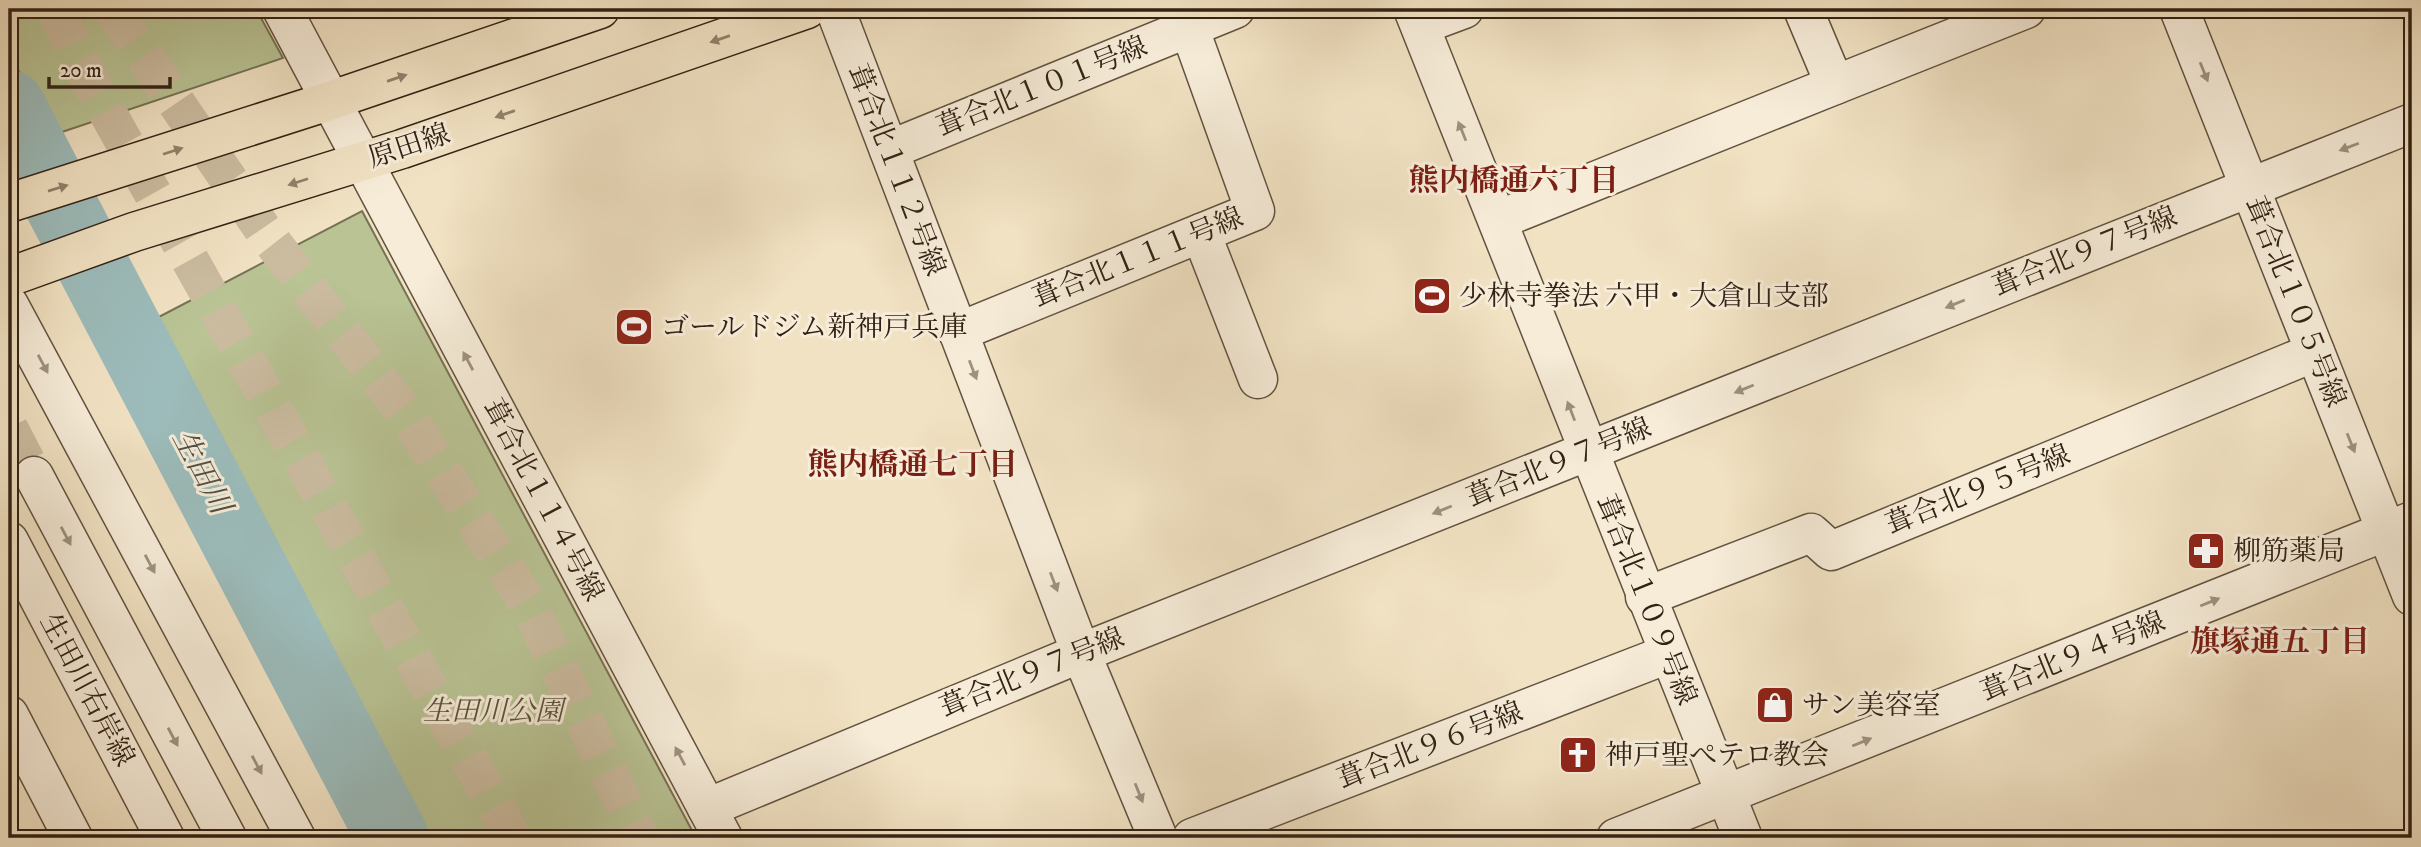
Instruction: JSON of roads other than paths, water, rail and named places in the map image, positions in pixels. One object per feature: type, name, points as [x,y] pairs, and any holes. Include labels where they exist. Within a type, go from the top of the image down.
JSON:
[{"type":"main road","points":[[9,203],[332,100],[600,9]]},
{"type":"main road","name":"原田線","points":[[22,271],[134,232],[363,161],[807,9]]},
{"type":"street","name":"葺合北１１４号線","points":[[282,9],[715,823]]},
{"type":"street","name":"葺合北１１２号線","points":[[835,9],[1081,653],[1158,838]]},
{"type":"street","name":"葺合北１０１号線","points":[[889,150],[1235,9]]},
{"type":"street","points":[[1417,17],[1464,9]]},
{"type":"street","points":[[1803,9],[1835,85]]},
{"type":"street","points":[[1498,220],[2026,9]]},
{"type":"street","name":"葺合北１０５号線","points":[[2179,9],[2315,352],[2399,526],[2412,596]]},
{"type":"street","name":"葺合北１０９号線","points":[[1417,17],[1587,452],[1743,838]]},
{"type":"street","name":"葺合北１１１号線","points":[[958,332],[1255,211],[1189,27]]},
{"type":"street","name":"葺合北９７号線","points":[[715,823],[1081,653],[2412,122]]},
{"type":"street","points":[[1201,233],[1258,379]]},
{"type":"street","points":[[9,305],[296,838]]},
{"type":"street","name":"葺合北９５号線","points":[[1645,597],[1811,533],[1831,551],[2315,352]]},
{"type":"street","points":[[34,476],[227,838]]},
{"type":"street","name":"葺合北９４号線","points":[[1616,838],[1726,797],[2399,526]]},
{"type":"street","name":"生田川右岸線","points":[[9,541],[165,838]]},
{"type":"street","name":"葺合北９６号線","points":[[1192,838],[1668,654]]},
{"type":"street","points":[[9,715],[72,838]]},
{"type":"waterway","name":"生田川","points":[[9,106],[393,838]]},
{"type":"tunnel","points":[[55,9],[95,90],[513,838]]},
{"type":"tunnel","points":[[112,9],[266,234],[405,413],[530,607],[640,838]]},
{"type":"tunnel","points":[[9,428],[34,476]]},
{"type":"place","name":"少林寺拳法 六甲・大倉山支部","points":[[1432,296]]},
{"type":"place","name":"ゴールドジム新神戸兵庫","points":[[634,327]]},
{"type":"place","name":"柳筋薬局","points":[[2206,551]]},
{"type":"place","name":"サン美容室","points":[[1775,705]]},
{"type":"place","name":"神戸聖ぺテロ教会","points":[[1578,755]]},
{"type":"district","name":"熊内橋通六丁目","points":[[1514,181]]},
{"type":"district","name":"熊内橋通七丁目","points":[[913,465]]},
{"type":"district","name":"旗塚通五丁目","points":[[2280,642]]},
{"type":"park label","name":"生田川公園","points":[[493,711]]}]
